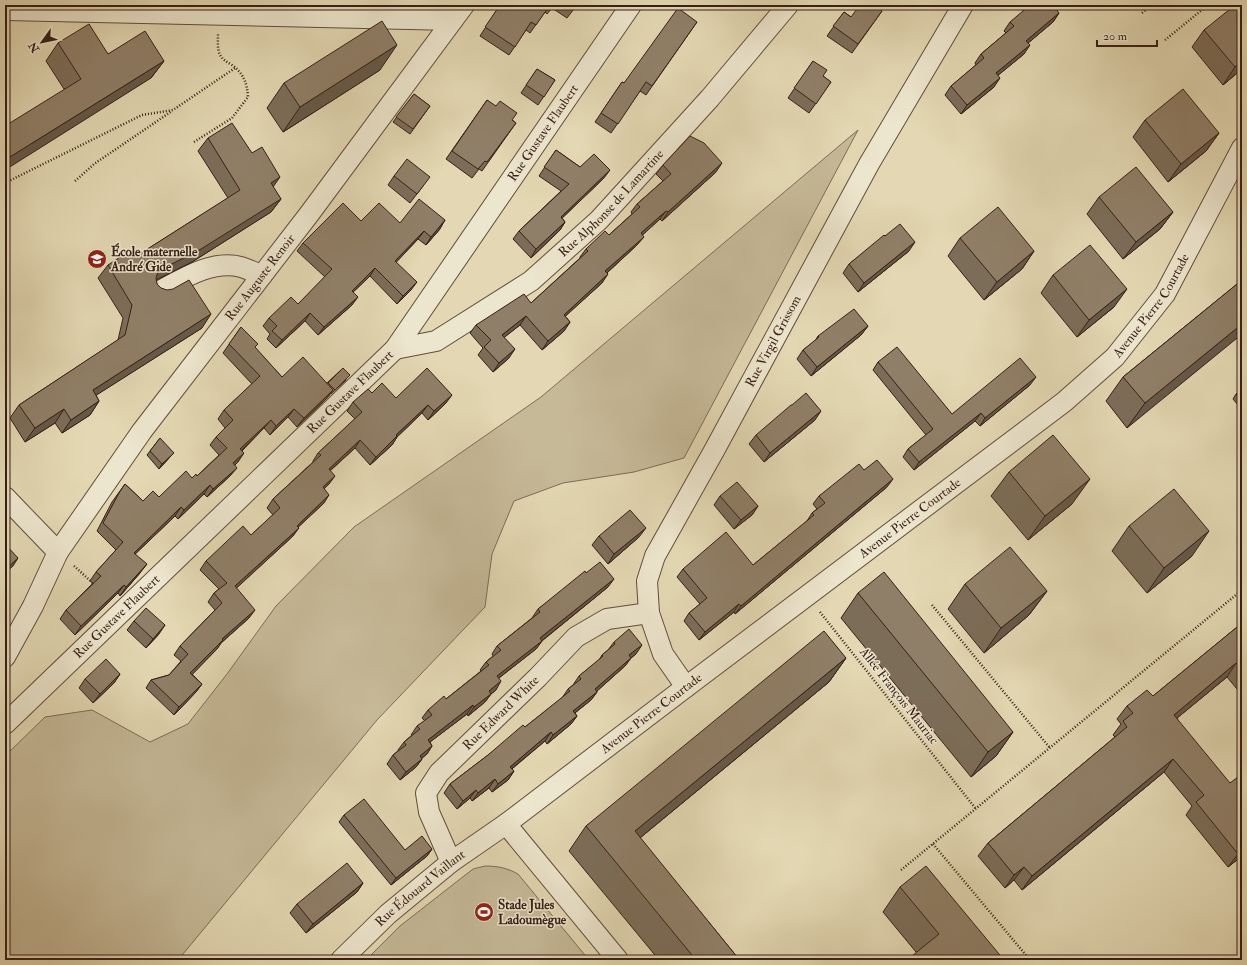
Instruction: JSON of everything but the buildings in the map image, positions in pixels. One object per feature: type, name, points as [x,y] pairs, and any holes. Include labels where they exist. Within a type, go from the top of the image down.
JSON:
[{"type":"street","name":"Rue Gustave Flaubert","points":[[5,724],[395,349],[631,5]]},
{"type":"street","name":"Rue Alphonse de Lamartine","points":[[395,349],[436,341],[531,281],[605,214],[710,98],[788,5]]},
{"type":"street","name":"Rue Virgil Grissom","points":[[686,687],[663,654],[649,613],[648,581],[655,556],[715,449],[869,164],[964,5]]},
{"type":"street","points":[[5,10],[169,9],[218,15],[459,13]]},
{"type":"street","name":"Rue Auguste Renoir","points":[[5,657],[33,606],[58,552],[142,431],[310,213],[459,13]]},
{"type":"street","name":"Avenue Pierre Courtade","points":[[506,824],[1064,402],[1115,357],[1165,294],[1242,148]]},
{"type":"street","points":[[158,292],[191,274],[223,265],[240,267],[262,275]]},
{"type":"street","points":[[5,497],[58,552]]},
{"type":"street","name":"Rue Edward White","points":[[451,862],[429,812],[426,793],[439,773],[538,677],[576,637],[607,618],[649,613]]},
{"type":"street","points":[[506,824],[618,960]]},
{"type":"street","name":"Rue Édouard Vaillant","points":[[342,960],[388,914],[451,862],[506,824]]},
{"type":"path","points":[[1142,13],[1152,5]]},
{"type":"path","points":[[1165,40],[1208,5]]},
{"type":"path","points":[[194,142],[232,118],[248,97],[247,85],[243,76],[225,61],[218,50],[218,15]]},
{"type":"path","points":[[75,181],[94,164],[235,68]]},
{"type":"path","points":[[5,183],[142,115],[173,110]]},
{"type":"path","points":[[58,552],[100,589]]},
{"type":"path","points":[[901,870],[1242,590]]},
{"type":"path","name":"Allée François Mauriac","points":[[807,596],[976,809]]},
{"type":"path","points":[[932,605],[1050,748]]},
{"type":"path","points":[[933,844],[1030,960]]},
{"type":"shaded area","points":[[858,130],[684,458],[634,472],[563,483],[514,501],[492,554],[485,607],[377,720],[178,960],[5,960],[5,756],[45,717],[92,710],[150,742],[188,724],[227,674],[276,606],[354,527],[541,397]]},
{"type":"shaded area","name":"Stade Jules Ladoumègue","points":[[485,866],[494,866],[510,870],[518,874],[589,960],[366,960],[400,926],[473,869]]},
{"type":"place","name":"École maternelle André Gide","points":[[97,259]]},
{"type":"place","name":"Stade Jules Ladoumègue","points":[[484,912]]}]
